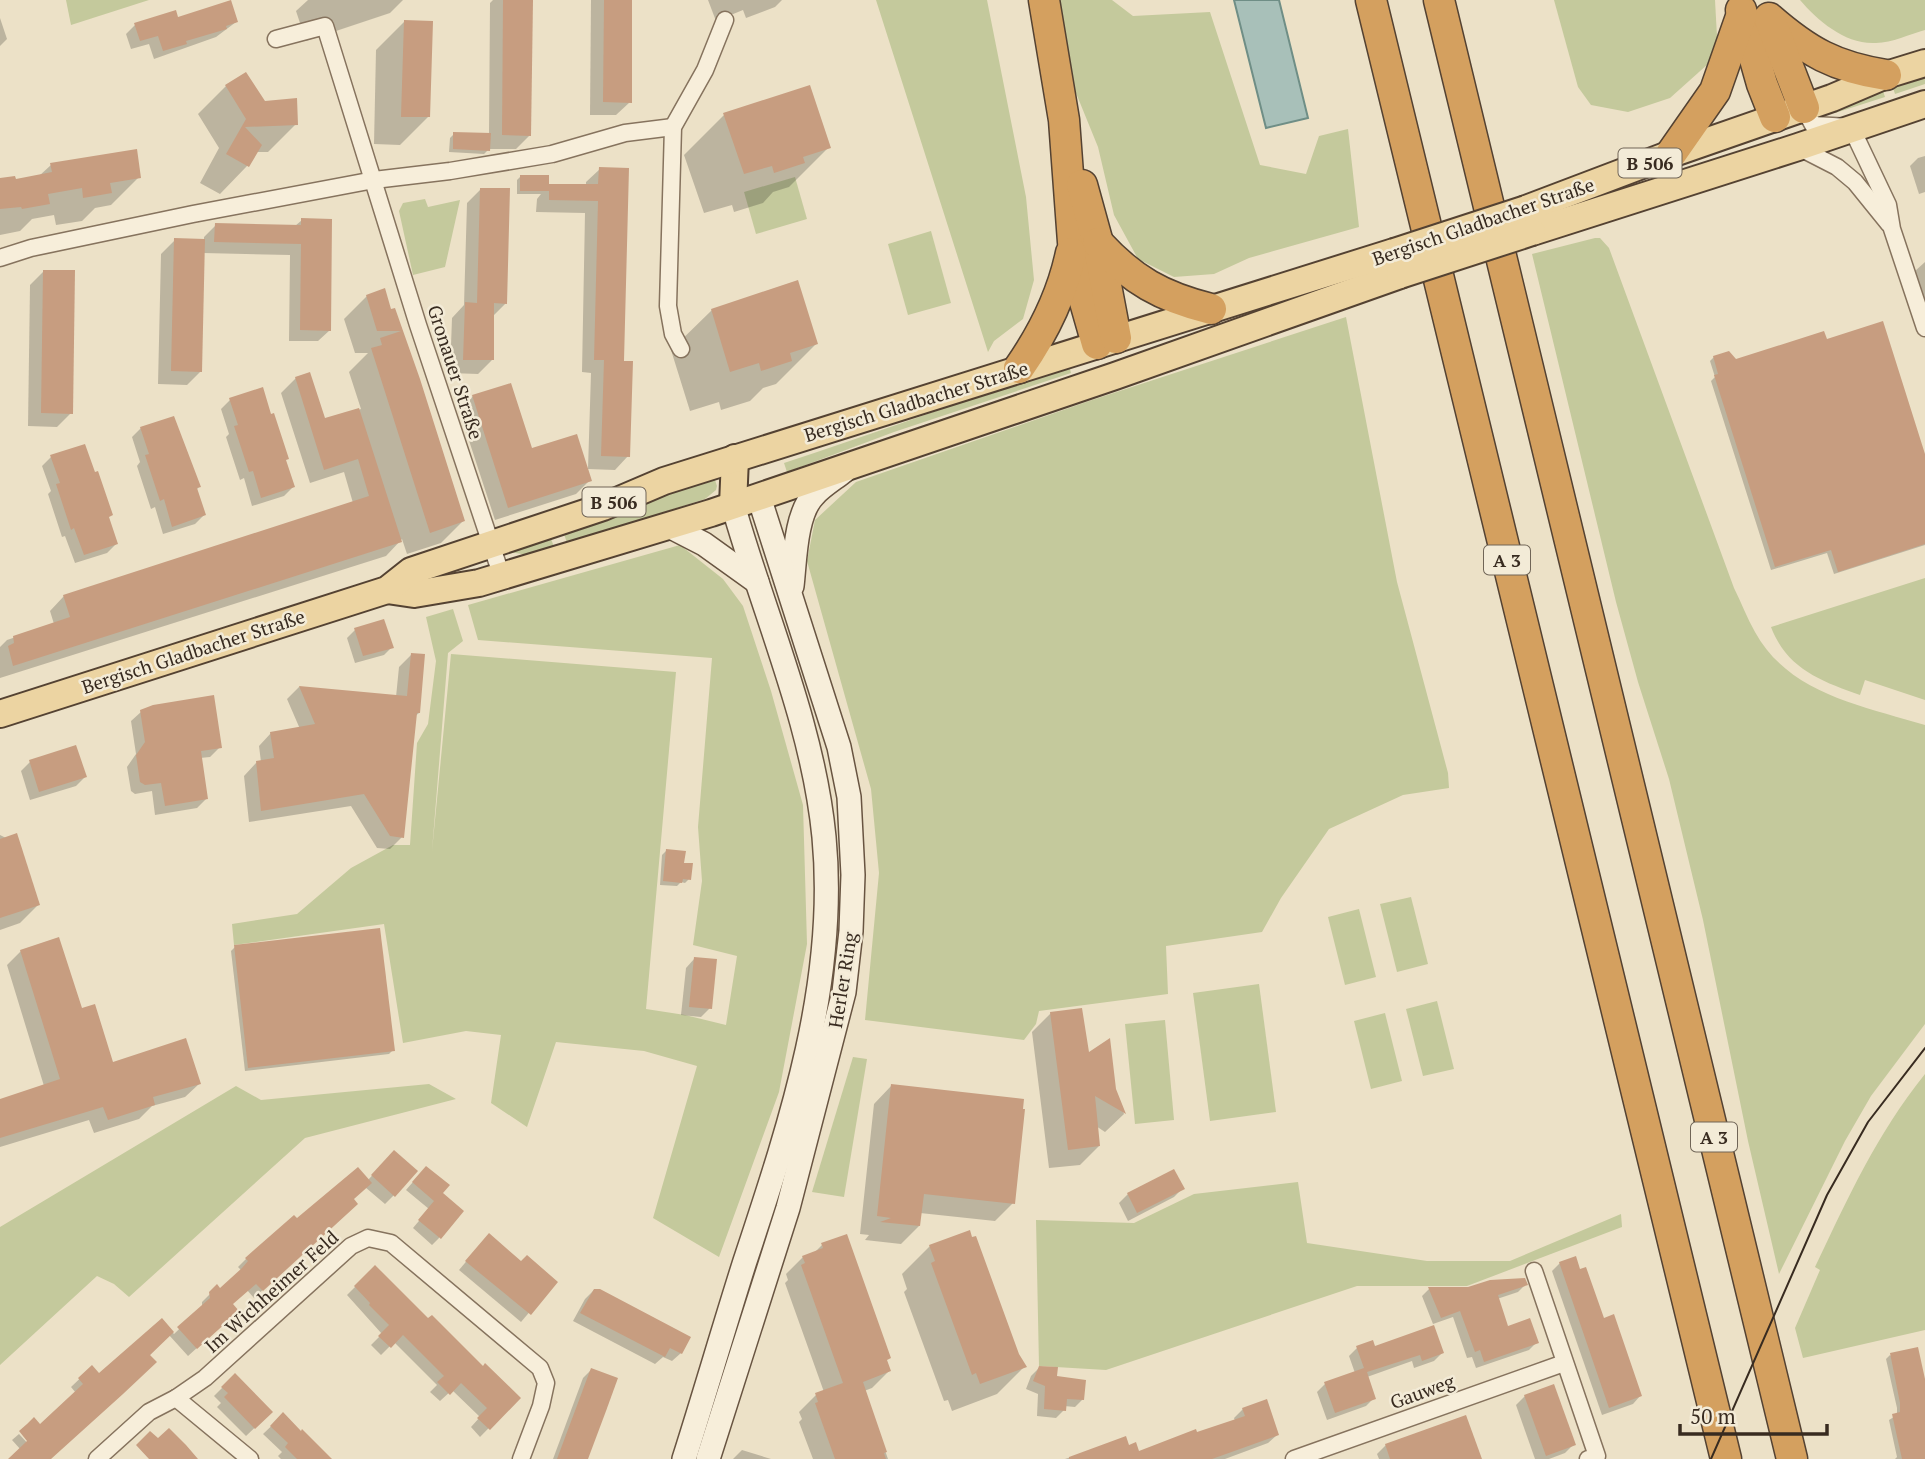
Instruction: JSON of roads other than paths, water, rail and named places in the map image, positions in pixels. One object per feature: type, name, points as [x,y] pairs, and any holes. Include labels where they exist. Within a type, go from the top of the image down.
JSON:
[{"type":"highway","points":[[1044,0],[1086,242],[1083,295],[1107,341]]},
{"type":"highway","name":"A 3","points":[[1371,0],[1726,1459]]},
{"type":"highway","name":"A 3","points":[[1439,0],[1792,1459]]},
{"type":"highway","points":[[1753,8],[1816,53],[1851,69],[1886,75]]},
{"type":"highway","points":[[1753,8],[1804,108]]},
{"type":"highway","points":[[1753,8],[1762,84],[1775,117]]},
{"type":"highway","points":[[1671,154],[1715,91],[1753,8]]},
{"type":"highway","points":[[1086,242],[1155,290],[1182,302],[1211,309]]},
{"type":"highway","points":[[1019,369],[1051,316],[1068,268],[1086,242]]},
{"type":"main road","name":"Bergisch Gladbacher Straße","points":[[1529,221],[1671,154],[1925,63]]},
{"type":"main road","name":"Bergisch Gladbacher Straße","points":[[387,590],[425,593],[502,576],[669,526],[1115,376],[1397,264],[1529,221],[1798,147],[1925,104]]},
{"type":"main road","points":[[1798,147],[1804,108]]},
{"type":"main road","points":[[1775,117],[1798,147]]},
{"type":"main road","name":"Bergisch Gladbacher Straße","points":[[0,714],[387,590],[411,571],[603,507],[664,481],[735,458],[1211,309],[1397,264]]},
{"type":"main road","points":[[1107,341],[1115,376]]},
{"type":"main road","points":[[735,458],[760,497]]},
{"type":"main road","points":[[733,505],[735,458]]},
{"type":"main road","points":[[791,596],[803,513],[812,497],[851,466]]},
{"type":"main road","name":"Herler Ring","points":[[708,1459],[788,1208],[844,992],[851,931],[853,875],[849,797],[839,747],[760,497]]},
{"type":"main road","name":"Herler Ring","points":[[684,1459],[786,1138],[816,1009],[825,945],[828,883],[817,787],[807,740],[733,505]]},
{"type":"main road","points":[[669,526],[704,544],[757,582]]},
{"type":"street","points":[[681,349],[673,334],[668,306],[673,127],[705,70],[725,20]]},
{"type":"street","name":"Gronauer Straße","points":[[276,39],[325,26],[426,349],[502,576]]},
{"type":"street","points":[[1804,108],[1813,125],[1851,127],[1884,195],[1892,229],[1925,328]]},
{"type":"street","points":[[0,258],[31,248],[192,214],[374,180],[552,154],[625,133],[673,127]]},
{"type":"street","points":[[1798,147],[1837,167],[1855,182],[1892,229]]},
{"type":"street","name":"Im Wichheimer Feld","points":[[97,1459],[149,1412],[205,1378],[351,1246],[368,1238],[391,1243],[540,1368],[546,1383],[541,1406],[521,1459]]},
{"type":"street","points":[[1534,1271],[1593,1457]]},
{"type":"street","name":"Gauweg","points":[[1294,1459],[1564,1363]]},
{"type":"street","points":[[176,1398],[250,1459]]},
{"type":"water","points":[[1234,0],[1279,0],[1308,118],[1266,128]]},
{"type":"tram line","points":[[1711,1459],[1827,1195],[1868,1122],[1925,1048]]}]
